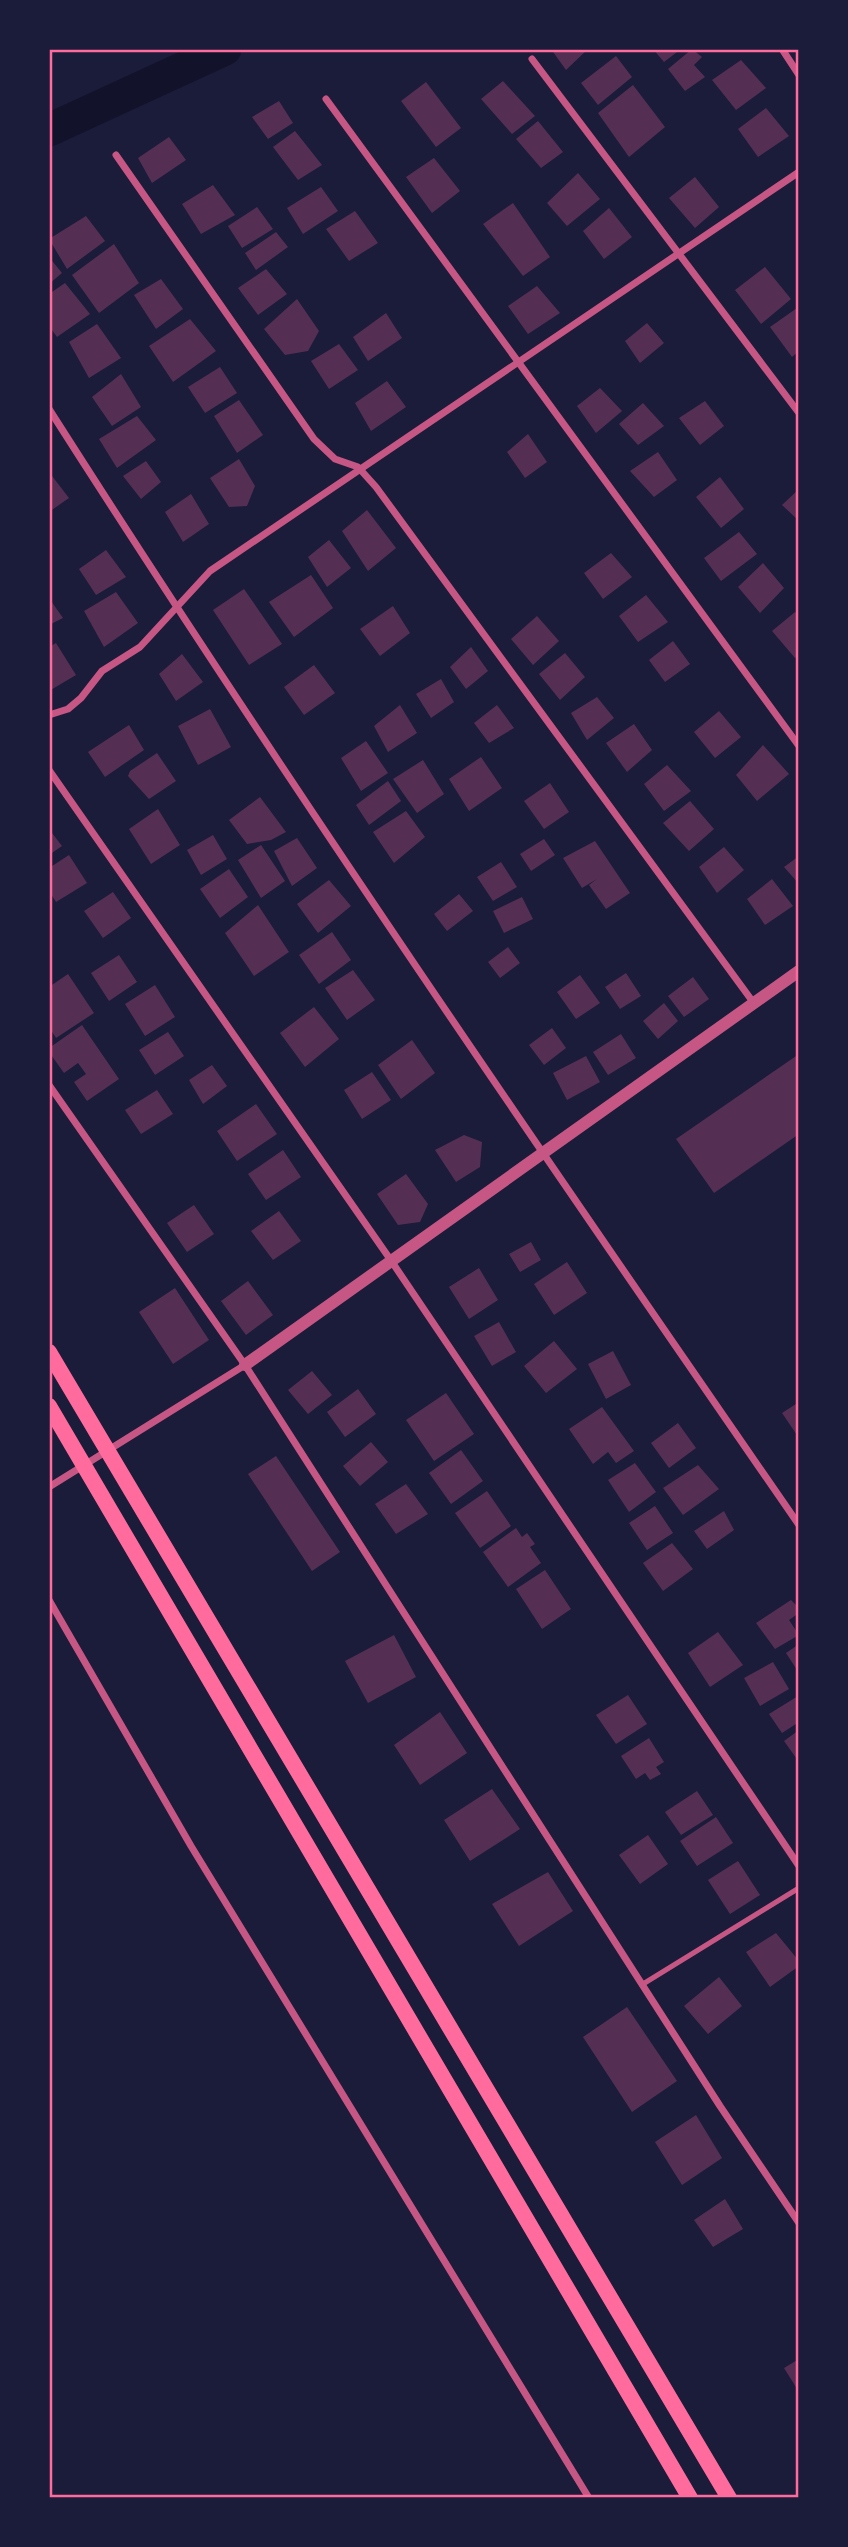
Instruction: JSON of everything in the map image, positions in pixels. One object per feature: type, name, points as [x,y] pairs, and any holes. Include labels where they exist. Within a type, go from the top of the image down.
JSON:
[{"type":"main road","points":[[49,1352],[729,2498]]},
{"type":"main road","points":[[49,1406],[690,2498]]},
{"type":"street","points":[[782,49],[799,75]]},
{"type":"street","points":[[532,60],[681,253],[799,413]]},
{"type":"street","points":[[326,99],[799,746]]},
{"type":"street","points":[[116,155],[314,439],[335,459],[358,467],[405,524],[753,1002]]},
{"type":"street","points":[[49,715],[68,709],[81,698],[102,671],[140,647],[210,571],[358,467],[799,172]]},
{"type":"street","points":[[49,409],[175,606],[541,1152],[799,1525]]},
{"type":"street","points":[[49,769],[390,1259],[799,1866]]},
{"type":"street","points":[[49,1487],[245,1365],[390,1259],[799,971]]},
{"type":"street","points":[[49,1085],[245,1365],[720,2106],[799,2223]]},
{"type":"street","points":[[49,1600],[191,1846],[589,2498]]},
{"type":"street","points":[[791,1854],[799,1849]]},
{"type":"lane","points":[[643,1984],[799,1888]]},
{"type":"building","points":[[551,49],[588,49],[566,70]]},
{"type":"building","points":[[653,49],[681,49],[664,62]]},
{"type":"building","points":[[692,49],[702,57],[694,65],[705,77],[685,91],[668,69]]},
{"type":"building","points":[[616,56],[632,77],[598,105],[581,83]]},
{"type":"building","points":[[741,60],[766,88],[736,110],[712,80]]},
{"type":"building","points":[[503,81],[535,116],[512,134],[481,99]]},
{"type":"building","points":[[426,82],[461,128],[436,147],[401,101]]},
{"type":"building","points":[[633,85],[665,127],[629,157],[598,113]]},
{"type":"building","points":[[279,101],[293,123],[268,139],[252,117]]},
{"type":"building","points":[[766,108],[789,136],[758,157],[738,129]]},
{"type":"building","points":[[538,121],[563,152],[541,168],[516,139]]},
{"type":"building","points":[[295,131],[322,165],[298,180],[273,147]]},
{"type":"building","points":[[169,137],[186,160],[152,183],[138,158]]},
{"type":"building","points":[[434,158],[460,191],[432,213],[406,177]]},
{"type":"building","points":[[578,173],[600,199],[567,226],[547,203]]},
{"type":"building","points":[[695,177],[719,207],[695,228],[669,198]]},
{"type":"building","points":[[213,185],[235,215],[201,234],[182,204]]},
{"type":"building","points":[[321,187],[338,211],[303,234],[287,208]]},
{"type":"building","points":[[513,203],[550,257],[523,276],[483,224]]},
{"type":"building","points":[[257,207],[273,229],[242,248],[228,226]]},
{"type":"building","points":[[609,208],[632,237],[604,259],[583,231]]},
{"type":"building","points":[[355,211],[378,243],[349,261],[326,229]]},
{"type":"building","points":[[86,216],[105,241],[67,269],[49,239]]},
{"type":"building","points":[[276,232],[288,247],[256,270],[245,253]]},
{"type":"building","points":[[114,244],[139,283],[99,313],[72,275]]},
{"type":"building","points":[[49,257],[62,273],[49,284]]},
{"type":"building","points":[[765,267],[791,299],[761,324],[735,290]]},
{"type":"building","points":[[266,269],[287,294],[258,315],[238,288]]},
{"type":"building","points":[[161,279],[183,309],[156,329],[134,295]]},
{"type":"building","points":[[65,283],[90,314],[57,337],[49,326],[49,294]]},
{"type":"building","points":[[537,286],[560,313],[528,334],[508,306]]},
{"type":"building","points":[[297,299],[319,331],[308,351],[285,355],[264,329]]},
{"type":"building","points":[[797,308],[799,351],[792,357],[770,327]]},
{"type":"building","points":[[386,313],[402,338],[368,361],[353,337]]},
{"type":"building","points":[[190,319],[216,351],[173,382],[149,346]]},
{"type":"building","points":[[647,323],[664,343],[640,363],[625,341]]},
{"type":"building","points":[[97,324],[121,358],[89,378],[69,342]]},
{"type":"building","points":[[339,344],[358,370],[329,389],[311,361]]},
{"type":"building","points":[[220,367],[237,393],[205,413],[188,387]]},
{"type":"building","points":[[121,374],[141,407],[112,426],[92,397]]},
{"type":"building","points":[[387,381],[406,407],[371,431],[355,403]]},
{"type":"building","points":[[600,388],[622,411],[596,433],[577,406]]},
{"type":"building","points":[[239,400],[263,435],[237,453],[214,416]]},
{"type":"building","points":[[705,401],[724,426],[700,445],[679,418]]},
{"type":"building","points":[[643,403],[664,426],[638,445],[619,424]]},
{"type":"building","points":[[137,416],[156,440],[117,468],[99,439]]},
{"type":"building","points":[[528,434],[547,462],[525,478],[507,452]]},
{"type":"building","points":[[658,452],[677,480],[654,497],[630,471]]},
{"type":"building","points":[[239,459],[255,486],[247,506],[229,507],[210,478]]},
{"type":"building","points":[[146,461],[161,482],[141,499],[123,476]]},
{"type":"building","points":[[49,472],[69,498],[49,512]]},
{"type":"building","points":[[720,477],[744,509],[721,528],[696,497]]},
{"type":"building","points":[[799,489],[799,521],[782,505]]},
{"type":"building","points":[[191,494],[209,524],[183,542],[165,512]]},
{"type":"building","points":[[367,510],[396,548],[368,571],[342,531]]},
{"type":"building","points":[[739,532],[757,554],[721,581],[704,558]]},
{"type":"building","points":[[329,540],[351,568],[327,587],[308,557]]},
{"type":"building","points":[[106,550],[126,577],[96,595],[79,569]]},
{"type":"building","points":[[611,553],[632,577],[603,599],[584,573]]},
{"type":"building","points":[[763,563],[784,588],[760,613],[738,587]]},
{"type":"building","points":[[311,575],[333,608],[294,637],[269,602]]},
{"type":"building","points":[[244,589],[282,644],[249,665],[213,610]]},
{"type":"building","points":[[116,592],[138,623],[104,647],[84,611]]},
{"type":"building","points":[[646,595],[668,622],[638,642],[619,616]]},
{"type":"building","points":[[49,598],[63,618],[49,625]]},
{"type":"building","points":[[393,606],[410,633],[380,656],[360,629]]},
{"type":"building","points":[[795,612],[799,615],[799,655],[795,658],[772,631]]},
{"type":"building","points":[[537,616],[559,641],[533,665],[511,639]]},
{"type":"building","points":[[673,641],[690,664],[665,682],[649,660]]},
{"type":"building","points":[[56,643],[76,675],[49,691],[49,647]]},
{"type":"building","points":[[471,647],[488,671],[466,689],[450,667]]},
{"type":"building","points":[[565,653],[585,677],[560,700],[539,674]]},
{"type":"building","points":[[182,654],[203,682],[176,701],[159,674]]},
{"type":"building","points":[[314,665],[335,693],[304,715],[284,687]]},
{"type":"building","points":[[441,679],[454,702],[431,718],[416,694]]},
{"type":"building","points":[[597,697],[614,718],[587,740],[571,713]]},
{"type":"building","points":[[400,705],[417,733],[388,752],[374,726]]},
{"type":"building","points":[[497,705],[514,728],[489,743],[474,723]]},
{"type":"building","points":[[210,709],[231,747],[198,765],[178,726]]},
{"type":"building","points":[[719,711],[741,737],[715,758],[694,732]]},
{"type":"building","points":[[634,724],[652,750],[627,772],[606,743]]},
{"type":"building","points":[[129,725],[144,750],[105,777],[88,752]]},
{"type":"building","points":[[366,741],[388,773],[361,791],[341,758]]},
{"type":"building","points":[[763,745],[789,774],[757,801],[736,775]]},
{"type":"building","points":[[157,753],[176,781],[149,799],[128,776],[130,771]]},
{"type":"building","points":[[481,757],[502,788],[469,811],[449,779]]},
{"type":"building","points":[[423,760],[444,794],[417,813],[393,779]]},
{"type":"building","points":[[667,765],[691,791],[664,811],[644,784]]},
{"type":"building","points":[[388,781],[401,801],[369,825],[356,805]]},
{"type":"building","points":[[550,783],[569,812],[544,829],[524,801]]},
{"type":"building","points":[[260,797],[286,832],[271,840],[247,844],[229,820]]},
{"type":"building","points":[[690,801],[714,829],[689,851],[663,823]]},
{"type":"building","points":[[158,809],[180,845],[151,864],[129,829]]},
{"type":"building","points":[[406,811],[425,837],[394,863],[373,832]]},
{"type":"building","points":[[49,829],[62,846],[49,855]]},
{"type":"building","points":[[213,835],[227,859],[201,875],[187,850]]},
{"type":"building","points":[[297,838],[317,868],[292,886],[274,851]]},
{"type":"building","points":[[544,839],[555,855],[531,871],[520,854]]},
{"type":"building","points":[[595,841],[630,893],[606,909],[589,885],[597,879],[582,888],[563,858]]},
{"type":"building","points":[[261,845],[285,881],[261,898],[238,860]]},
{"type":"building","points":[[724,847],[744,870],[717,893],[699,867]]},
{"type":"building","points":[[69,855],[87,883],[56,902],[49,891],[49,868]]},
{"type":"building","points":[[799,856],[799,884],[784,867]]},
{"type":"building","points":[[501,862],[517,887],[493,901],[477,877]]},
{"type":"building","points":[[229,869],[248,897],[220,918],[200,889]]},
{"type":"building","points":[[772,879],[793,906],[765,925],[747,899]]},
{"type":"building","points":[[329,880],[351,906],[318,933],[297,904]]},
{"type":"building","points":[[113,892],[131,918],[103,938],[84,911]]},
{"type":"building","points":[[459,894],[473,911],[447,931],[434,914]]},
{"type":"building","points":[[522,897],[533,919],[504,933],[493,911]]},
{"type":"building","points":[[258,905],[289,952],[254,976],[225,933]]},
{"type":"building","points":[[332,932],[351,960],[319,984],[299,955]]},
{"type":"building","points":[[508,947],[520,963],[500,978],[488,962]]},
{"type":"building","points":[[119,955],[137,982],[109,1001],[91,973]]},
{"type":"building","points":[[353,970],[375,1000],[347,1020],[325,988]]},
{"type":"building","points":[[626,973],[641,996],[620,1009],[605,987]]},
{"type":"building","points":[[68,974],[94,1013],[56,1038],[49,1027],[49,987]]},
{"type":"building","points":[[580,975],[600,1003],[576,1019],[557,992]]},
{"type":"building","points":[[693,977],[709,999],[684,1017],[668,996]]},
{"type":"building","points":[[155,985],[175,1017],[145,1036],[125,1004]]},
{"type":"building","points":[[664,1003],[678,1021],[658,1039],[643,1021]]},
{"type":"building","points":[[314,1007],[339,1039],[305,1067],[280,1033]]},
{"type":"building","points":[[82,1025],[119,1079],[87,1101],[74,1082],[86,1074],[78,1063],[64,1073],[49,1052],[49,1048]]},
{"type":"building","points":[[552,1028],[566,1048],[544,1065],[529,1045]]},
{"type":"building","points":[[168,1032],[184,1056],[155,1075],[139,1050]]},
{"type":"building","points":[[621,1034],[636,1058],[608,1075],[593,1052]]},
{"type":"building","points":[[412,1040],[435,1073],[401,1099],[378,1065]]},
{"type":"building","points":[[799,1054],[799,1134],[714,1193],[676,1139]]},
{"type":"building","points":[[586,1056],[600,1082],[567,1100],[553,1073]]},
{"type":"building","points":[[212,1065],[227,1086],[203,1104],[189,1080]]},
{"type":"building","points":[[372,1072],[391,1100],[362,1119],[344,1090]]},
{"type":"building","points":[[157,1090],[173,1114],[141,1134],[125,1110]]},
{"type":"building","points":[[256,1104],[277,1134],[237,1161],[217,1131]]},
{"type":"building","points":[[464,1135],[482,1142],[480,1167],[456,1182],[435,1150]]},
{"type":"building","points":[[283,1150],[301,1177],[266,1200],[248,1174]]},
{"type":"building","points":[[406,1174],[428,1204],[420,1222],[398,1225],[377,1194]]},
{"type":"building","points":[[194,1205],[214,1234],[187,1252],[167,1223]]},
{"type":"building","points":[[279,1211],[301,1241],[273,1260],[251,1231]]},
{"type":"building","points":[[531,1242],[541,1260],[520,1272],[509,1254]]},
{"type":"building","points":[[567,1262],[587,1293],[554,1315],[534,1284]]},
{"type":"building","points":[[479,1268],[498,1300],[469,1319],[449,1287]]},
{"type":"building","points":[[248,1281],[273,1315],[246,1335],[221,1301]]},
{"type":"building","points":[[175,1288],[209,1340],[173,1364],[139,1312]]},
{"type":"building","points":[[499,1322],[516,1352],[492,1366],[474,1336]]},
{"type":"building","points":[[554,1341],[577,1369],[546,1393],[524,1366]]},
{"type":"building","points":[[613,1351],[631,1385],[606,1399],[588,1364]]},
{"type":"building","points":[[312,1371],[332,1395],[308,1414],[288,1390]]},
{"type":"building","points":[[358,1389],[376,1414],[345,1437],[327,1412]]},
{"type":"building","points":[[446,1393],[474,1434],[434,1461],[406,1420]]},
{"type":"building","points":[[799,1402],[799,1438],[782,1413]]},
{"type":"building","points":[[602,1407],[634,1451],[616,1463],[608,1452],[593,1464],[569,1429]]},
{"type":"building","points":[[678,1423],[696,1448],[669,1468],[651,1443]]},
{"type":"building","points":[[371,1442],[388,1462],[360,1486],[343,1466]]},
{"type":"building","points":[[461,1450],[483,1481],[451,1504],[429,1473]]},
{"type":"building","points":[[276,1456],[340,1552],[312,1571],[248,1474]]},
{"type":"building","points":[[635,1463],[656,1492],[629,1512],[608,1480]]},
{"type":"building","points":[[698,1465],[719,1489],[683,1515],[663,1488]]},
{"type":"building","points":[[406,1484],[428,1514],[396,1534],[375,1504]]},
{"type":"building","points":[[487,1491],[511,1526],[480,1548],[455,1513]]},
{"type":"building","points":[[655,1506],[673,1533],[647,1550],[629,1523]]},
{"type":"building","points":[[724,1511],[734,1530],[707,1549],[694,1531]]},
{"type":"building","points":[[516,1528],[522,1537],[527,1533],[535,1544],[530,1547],[541,1563],[508,1587],[483,1552]]},
{"type":"building","points":[[672,1543],[693,1569],[663,1591],[643,1563]]},
{"type":"building","points":[[545,1570],[571,1609],[542,1629],[516,1589]]},
{"type":"building","points":[[791,1600],[799,1608],[799,1613],[789,1620],[799,1635],[775,1649],[756,1623]]},
{"type":"building","points":[[718,1632],[743,1665],[710,1687],[688,1653]]},
{"type":"building","points":[[394,1635],[416,1677],[368,1703],[345,1661]]},
{"type":"building","points":[[799,1644],[799,1673],[786,1653]]},
{"type":"building","points":[[773,1662],[789,1689],[760,1706],[744,1678]]},
{"type":"building","points":[[628,1695],[647,1724],[616,1744],[596,1715]]},
{"type":"building","points":[[798,1696],[799,1722],[782,1733],[769,1714]]},
{"type":"building","points":[[440,1712],[467,1753],[420,1785],[394,1745]]},
{"type":"building","points":[[799,1730],[799,1762],[784,1741]]},
{"type":"building","points":[[649,1738],[664,1762],[656,1767],[661,1774],[650,1780],[645,1773],[636,1779],[621,1756]]},
{"type":"building","points":[[492,1789],[520,1829],[470,1861],[444,1820]]},
{"type":"building","points":[[697,1791],[713,1815],[681,1835],[665,1812]]},
{"type":"building","points":[[716,1817],[733,1843],[697,1866],[680,1841]]},
{"type":"building","points":[[648,1835],[668,1864],[640,1884],[619,1855]]},
{"type":"building","points":[[738,1861],[760,1895],[730,1914],[708,1880]]},
{"type":"building","points":[[548,1872],[573,1911],[519,1946],[492,1904]]},
{"type":"building","points":[[776,1933],[799,1961],[799,1966],[770,1987],[746,1952]]},
{"type":"building","points":[[719,1977],[742,2006],[708,2034],[684,2006]]},
{"type":"building","points":[[627,2007],[677,2081],[632,2112],[583,2037]]},
{"type":"building","points":[[696,2115],[722,2158],[682,2185],[655,2142]]},
{"type":"building","points":[[725,2199],[743,2229],[713,2247],[694,2220]]},
{"type":"building","points":[[799,2359],[799,2392],[784,2368]]},
{"type":"waterway","points":[[49,130],[225,49]]}]
